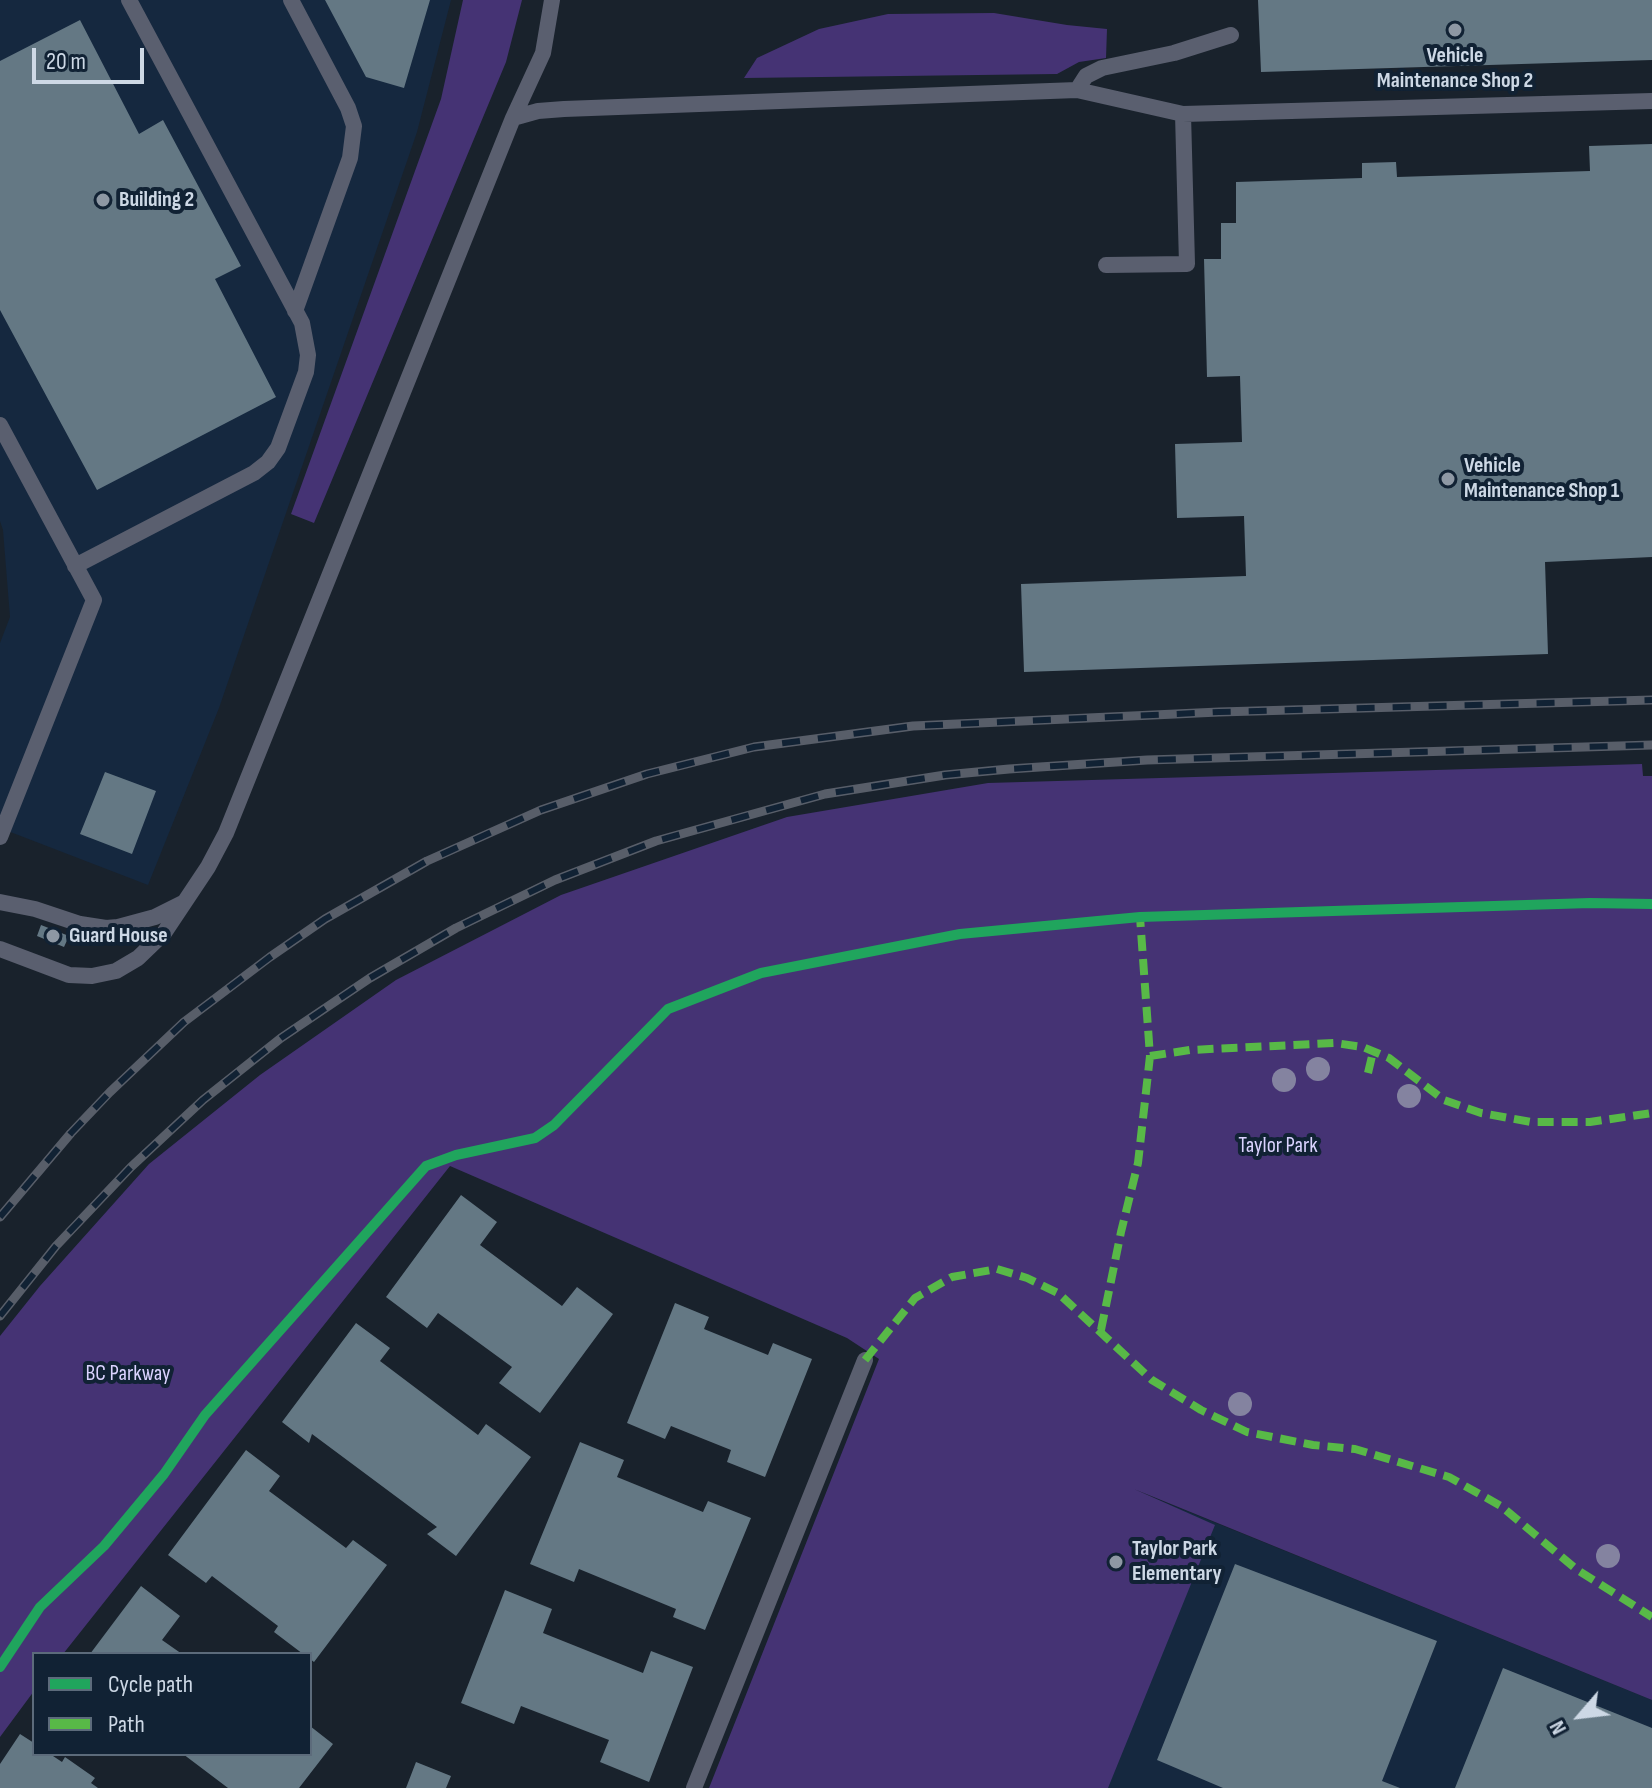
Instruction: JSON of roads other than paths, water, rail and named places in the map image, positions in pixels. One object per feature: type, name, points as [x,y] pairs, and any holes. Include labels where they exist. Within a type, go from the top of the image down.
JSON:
[{"type":"lane","points":[[75,566],[254,473],[268,462],[278,448],[306,372],[308,345],[302,323],[129,0]]},
{"type":"lane","points":[[291,0],[348,108],[354,126],[350,158],[295,311]]},
{"type":"lane","points":[[0,949],[69,975],[103,975],[138,958],[164,933],[226,833],[513,118],[543,53],[552,0]]},
{"type":"lane","points":[[1077,90],[1086,76],[1102,68],[1174,53],[1231,35]]},
{"type":"lane","points":[[513,118],[538,111],[564,109],[1077,90],[1183,114],[1652,101]]},
{"type":"lane","points":[[1106,265],[1187,264],[1183,114]]},
{"type":"lane","points":[[0,425],[94,600],[0,837]]},
{"type":"lane","points":[[0,902],[106,928],[155,917],[184,903]]},
{"type":"lane","points":[[694,1788],[865,1360]]},
{"type":"railway","points":[[0,1217],[71,1133],[184,1022],[325,919],[427,861],[541,810],[647,774],[754,747],[913,726],[1219,712],[1652,700]]},
{"type":"railway","points":[[0,1316],[56,1246],[131,1167],[203,1100],[281,1038],[370,978],[456,928],[555,880],[656,841],[825,794],[945,775],[1147,760],[1652,745]]},
{"type":"place","name":"Vehicle Maintenance Shop 2","points":[[1455,30]]},
{"type":"place","name":"Building 2","points":[[103,200]]},
{"type":"place","name":"Vehicle Maintenance Shop 1","points":[[1448,479]]},
{"type":"place","name":"Guard House","points":[[53,936]]},
{"type":"place","name":"Taylor Park Elementary","points":[[1116,1562]]},
{"type":"park label","name":"Taylor Park","points":[[1278,1146]]},
{"type":"park label","name":"BC Parkway","points":[[128,1374]]}]
